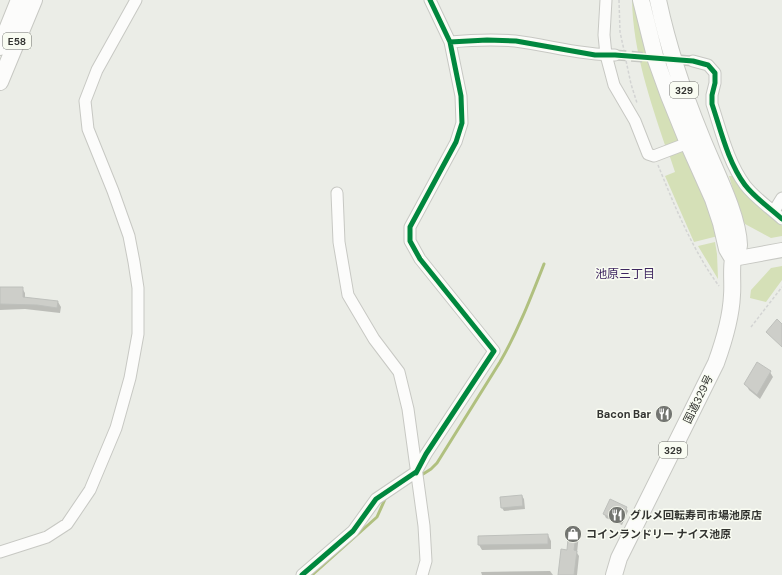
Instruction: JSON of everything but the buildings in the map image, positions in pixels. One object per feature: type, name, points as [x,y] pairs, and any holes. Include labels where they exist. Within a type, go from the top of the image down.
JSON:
[{"type":"highway","name":"E58","points":[[0,47],[20,0]]},
{"type":"highway","name":"E58","points":[[0,82],[34,0]]},
{"type":"highway","name":"国道329号","points":[[641,0],[656,60],[688,143],[713,199],[721,223],[727,249],[733,259]]},
{"type":"highway","name":"国道329号","points":[[614,575],[619,558],[716,363],[725,338],[731,310],[733,259],[739,247],[738,235],[729,204],[701,137],[680,81],[658,0]]},
{"type":"main road","points":[[733,259],[782,250]]},
{"type":"street","points":[[0,552],[47,537],[67,524],[90,490],[116,428],[130,378],[138,334],[138,288],[134,262],[128,236],[113,191],[88,129],[85,101],[97,70],[136,0]]},
{"type":"street","points":[[302,575],[354,531],[376,499],[416,472],[426,454],[494,351],[420,259],[410,241],[410,227],[456,142],[462,123],[461,96],[450,42],[430,0]]},
{"type":"street","points":[[606,0],[604,35],[610,55],[614,85],[635,121],[648,154],[654,156],[688,143]]},
{"type":"street","points":[[450,42],[487,40],[516,41],[581,53],[610,55]]},
{"type":"street","points":[[693,61],[708,65],[715,73],[712,104],[734,168],[745,186],[778,215],[782,198]]},
{"type":"street","points":[[718,177],[734,168]]},
{"type":"street","points":[[337,193],[339,242],[348,296],[374,339],[399,372],[408,409],[424,526],[426,561],[422,575]]},
{"type":"path","points":[[751,327],[782,287]]},
{"type":"green space","points":[[632,0],[635,0],[651,69],[658,90],[681,143],[666,148],[643,75],[635,38]]},
{"type":"green space","points":[[682,149],[704,197],[718,236],[694,242],[665,176],[675,172],[669,154]]},
{"type":"green space","points":[[729,176],[733,176],[782,226],[782,236],[771,238],[745,224],[742,219]]},
{"type":"green space","points":[[715,242],[717,254],[718,279],[698,246]]},
{"type":"green space","points":[[782,266],[782,280],[766,302],[750,298],[751,290],[771,268]]},
{"type":"waterway","points":[[420,476],[437,463],[500,362],[518,326],[544,264]]},
{"type":"waterway","points":[[312,575],[377,517],[386,497]]},
{"type":"tunnel","points":[[615,55],[693,61]]},
{"type":"cycle path","points":[[416,473],[426,454],[494,351],[420,259],[410,241],[410,227],[456,142],[462,123],[461,96],[450,42],[430,0]]},
{"type":"cycle path","points":[[450,42],[487,40],[516,41],[595,55],[615,55],[693,61],[708,65],[715,73],[712,104],[729,156],[739,176],[749,190],[782,219]]},
{"type":"cycle path","points":[[302,575],[353,531],[376,499],[416,472]]},
{"type":"place","name":"Bacon Bar","points":[[664,414]]},
{"type":"place","name":"グルメ回転寿司市場池原店","points":[[617,515]]},
{"type":"place","name":"コインランドリー ナイス池原","points":[[573,534]]},
{"type":"district","name":"池原三丁目","points":[[625,274]]}]
